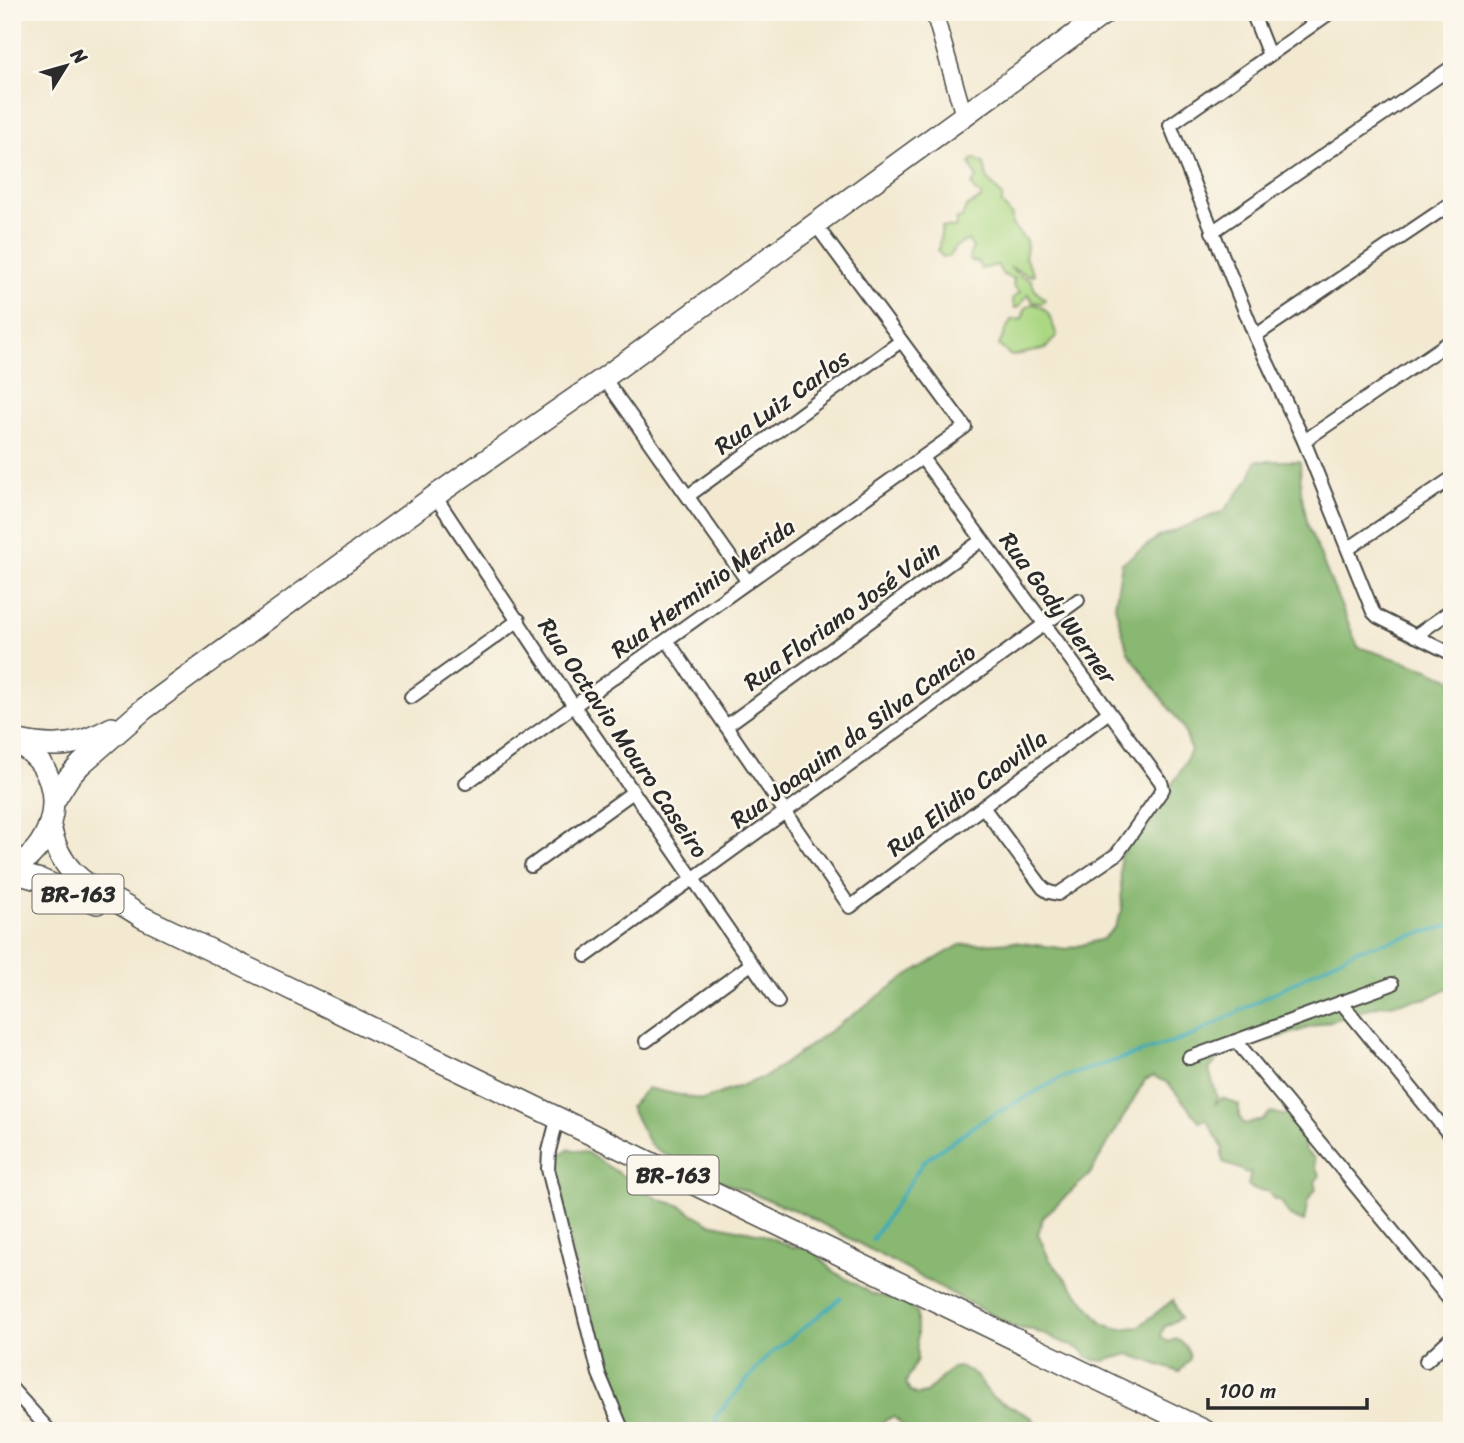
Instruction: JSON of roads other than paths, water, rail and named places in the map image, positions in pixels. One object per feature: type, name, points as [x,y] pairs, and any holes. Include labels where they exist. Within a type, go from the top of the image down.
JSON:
[{"type":"highway","points":[[54,802],[69,777],[144,709],[1106,12]]},
{"type":"highway","points":[[13,740],[42,746],[75,744],[99,735],[144,709]]},
{"type":"highway","name":"BR-163","points":[[12,870],[38,848],[50,826],[54,802],[42,765],[30,751],[13,740]]},
{"type":"highway","name":"BR-163","points":[[50,826],[55,847],[70,870],[83,883],[142,918],[1205,1431]]},
{"type":"highway","name":"BR-163","points":[[12,870],[64,888],[120,913],[142,918]]},
{"type":"street","points":[[934,12],[964,116]]},
{"type":"street","points":[[1252,12],[1269,55]]},
{"type":"street","points":[[1331,12],[1170,125],[1255,336],[1304,441],[1373,612],[1452,654]]},
{"type":"street","points":[[1212,232],[1452,67]]},
{"type":"street","points":[[1255,336],[1452,203]]},
{"type":"street","points":[[815,224],[901,341]]},
{"type":"street","points":[[1304,441],[1452,340]]},
{"type":"street","name":"Rua Herminio Merida","points":[[466,783],[965,427],[901,341]]},
{"type":"street","name":"Rua Luiz Carlos","points":[[688,496],[901,341]]},
{"type":"street","points":[[604,378],[748,582]]},
{"type":"street","name":"Rua Gody Werner","points":[[922,458],[1161,782],[1163,789],[1117,854],[1058,894],[1043,888],[983,807]]},
{"type":"street","points":[[1348,549],[1452,478]]},
{"type":"street","name":"Rua Octavio Mouro Caseiro","points":[[435,496],[574,706],[778,1002]]},
{"type":"street","name":"Rua Floriano José Vain","points":[[726,726],[982,540]]},
{"type":"street","name":"Rua Joaquim da Silva Cancio","points":[[586,956],[1078,600]]},
{"type":"street","points":[[1415,636],[1452,610]]},
{"type":"street","points":[[411,697],[519,620]]},
{"type":"street","points":[[667,640],[785,812]]},
{"type":"street","name":"Rua Elidio Caovilla","points":[[785,812],[850,907],[1109,712]]},
{"type":"street","points":[[531,866],[633,792]]},
{"type":"street","points":[[646,1041],[751,964]]},
{"type":"street","points":[[1189,1058],[1392,984]]},
{"type":"street","points":[[1341,1002],[1452,1138]]},
{"type":"street","points":[[1236,1041],[1452,1303]]},
{"type":"street","points":[[557,1120],[549,1151],[548,1169],[599,1374],[623,1431]]},
{"type":"street","points":[[1426,1361],[1452,1337]]},
{"type":"street","points":[[12,1389],[50,1431]]},
{"type":"waterway","points":[[872,1240],[924,1161],[978,1123],[1061,1078],[1192,1036],[1356,950],[1452,925]]},
{"type":"waterway","points":[[714,1431],[717,1415],[768,1356],[841,1298]]}]
